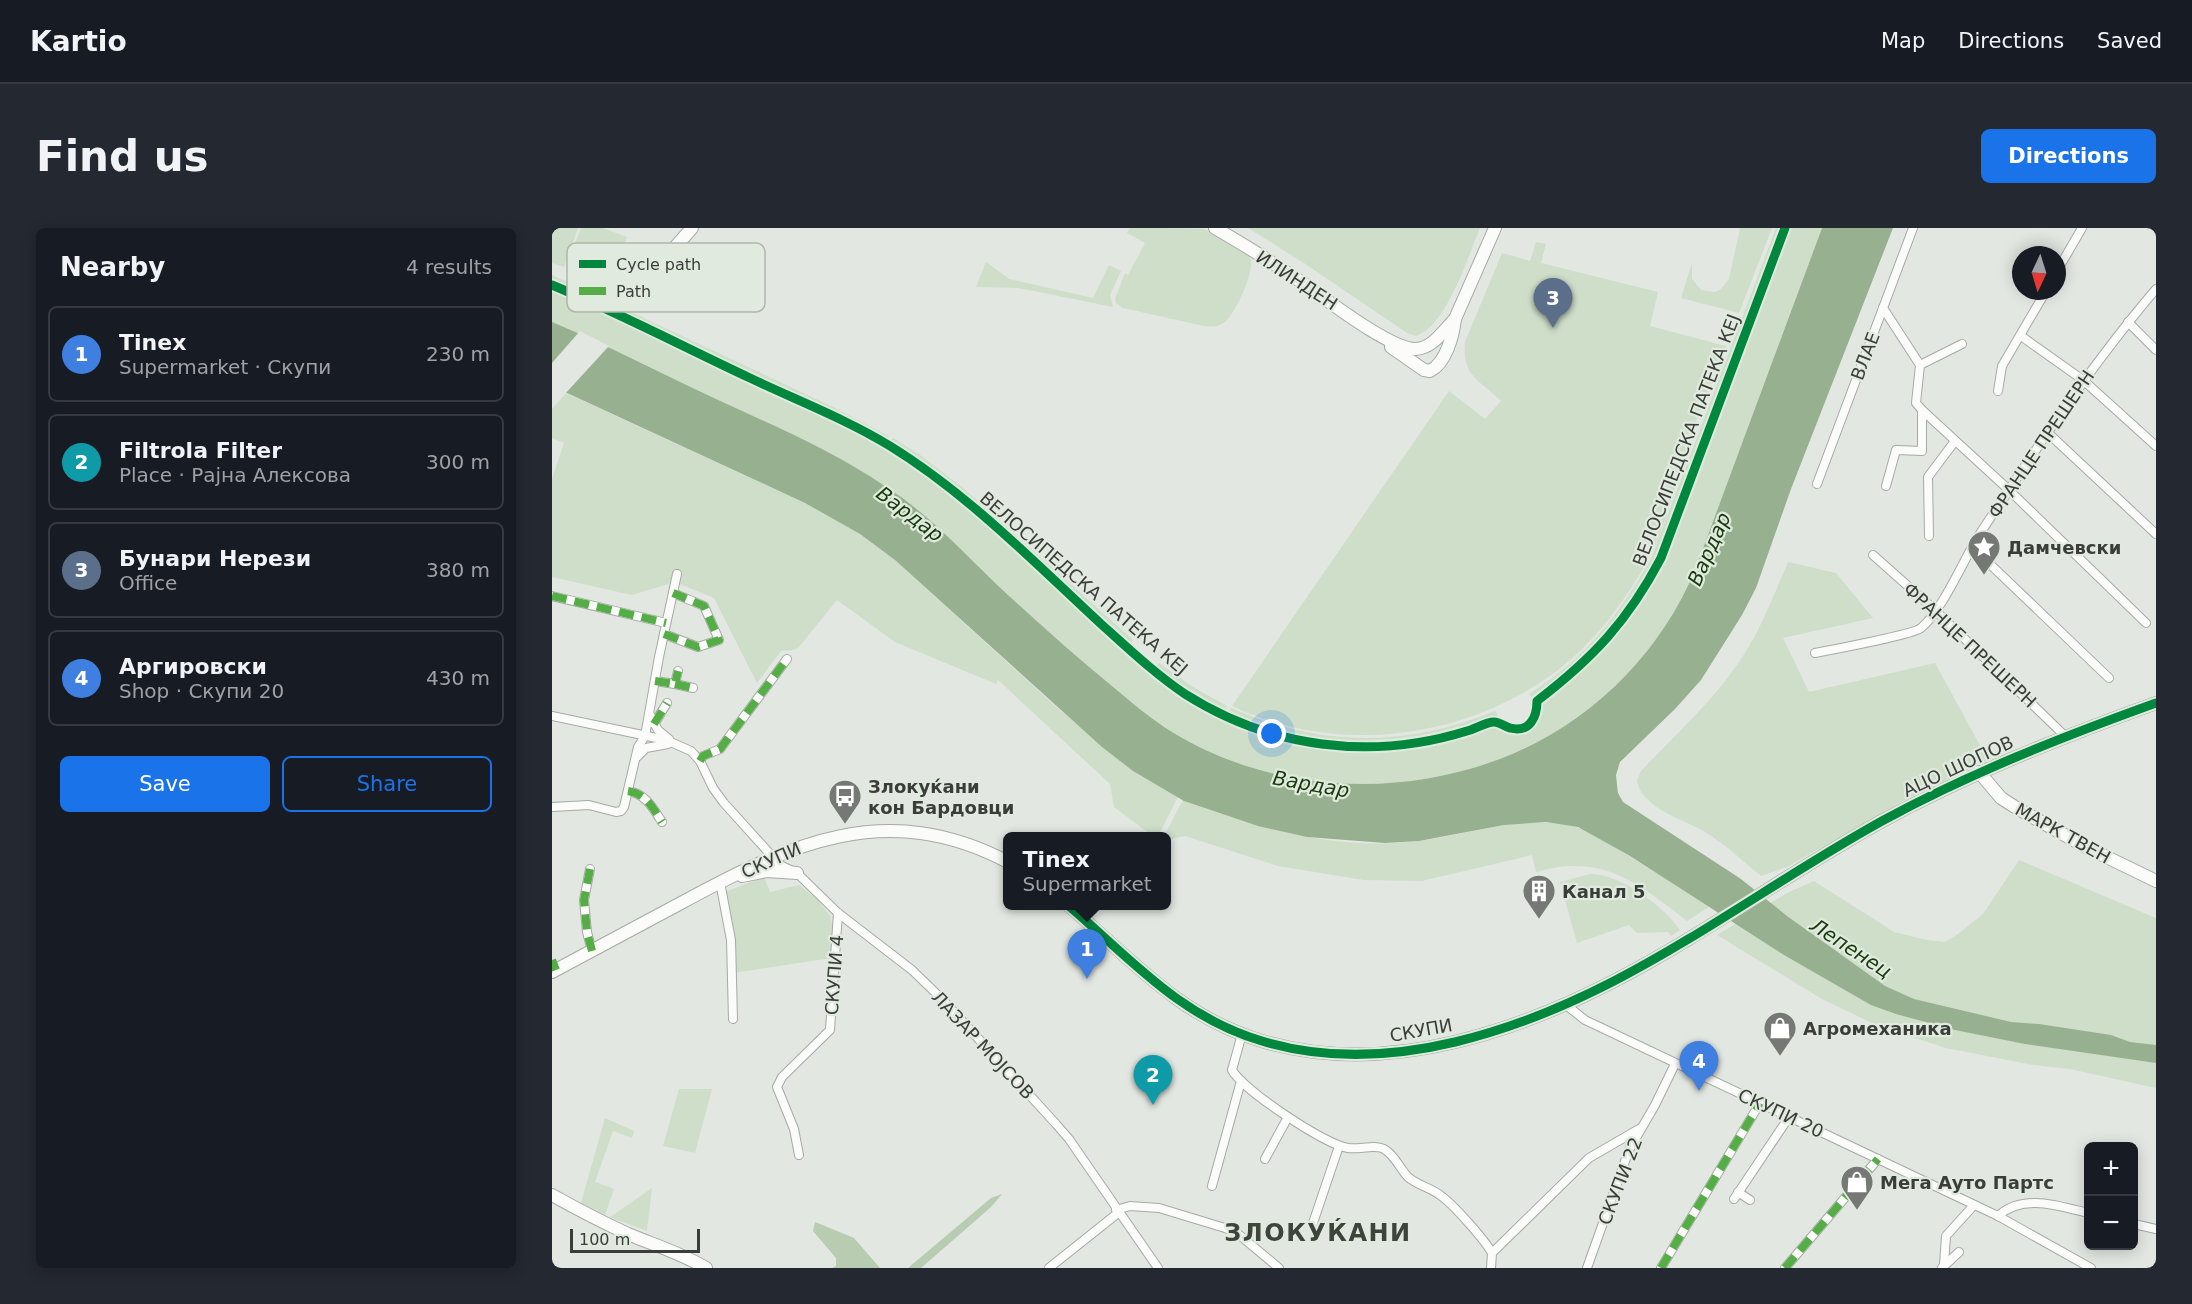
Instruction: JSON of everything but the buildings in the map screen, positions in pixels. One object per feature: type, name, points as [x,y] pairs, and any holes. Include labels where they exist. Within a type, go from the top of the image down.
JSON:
[{"type":"street","points":[[679,243],[692,228]]},
{"type":"street","name":"ИЛИНДЕН","points":[[1215,228],[1294,277],[1378,334],[1401,346],[1419,348],[1432,343],[1455,319]]},
{"type":"street","points":[[1455,319],[1495,228]]},
{"type":"street","name":"ВЛАЕ","points":[[1817,484],[1913,228]]},
{"type":"street","points":[[2066,256],[2082,228]]},
{"type":"street","name":"ФРАНЦE ПРЕШЕРН","points":[[1815,653],[1920,630],[1936,611],[1972,547],[2083,380],[2156,289]]},
{"type":"street","points":[[1998,391],[2002,366],[2041,300]]},
{"type":"street","points":[[1883,308],[1920,365],[1916,403],[2146,623]]},
{"type":"street","name":"ИЛИНДЕН","points":[[1378,334],[1404,357],[1424,370],[1430,371],[1440,362],[1454,331],[1455,319]]},
{"type":"street","points":[[2128,322],[2156,350]]},
{"type":"street","points":[[2021,336],[2083,380],[2156,446]]},
{"type":"street","points":[[1920,365],[1962,344]]},
{"type":"street","points":[[1886,486],[1896,450],[1922,450],[1922,410]]},
{"type":"street","points":[[2048,433],[2156,534]]},
{"type":"street","points":[[1929,536],[1928,477],[1955,441]]},
{"type":"street","points":[[1972,547],[2109,678]]},
{"type":"street","name":"ФРАНЦЕ ПРЕШЕРН","points":[[1873,555],[1936,611],[2065,736]]},
{"type":"street","points":[[552,807],[589,805],[618,812],[624,807],[638,747],[645,736],[677,574]]},
{"type":"street","points":[[664,634],[698,647],[719,640],[704,606],[673,593]]},
{"type":"street","points":[[552,596],[666,623]]},
{"type":"street","points":[[650,714],[654,724],[666,737],[691,751],[700,761],[703,756],[720,749],[787,659]]},
{"type":"street","points":[[675,684],[678,671]]},
{"type":"street","points":[[655,681],[693,688]]},
{"type":"street","points":[[654,724],[667,703]]},
{"type":"street","name":"АЦО ШОПОВ","points":[[1784,879],[1880,822],[1979,772],[2065,736],[2156,703]]},
{"type":"street","points":[[552,716],[677,744]]},
{"type":"street","points":[[635,760],[642,751],[650,747],[677,744]]},
{"type":"street","name":"ЛАЗАР МОЈСОВ","points":[[700,761],[709,781],[724,803],[780,865],[797,873],[838,913],[904,963],[944,1001],[1069,1139],[1117,1212],[1158,1268]]},
{"type":"street","name":"МАРК ТВЕН","points":[[1979,772],[2001,798],[2015,807],[2084,846],[2156,881]]},
{"type":"street","points":[[628,790],[648,800],[662,822]]},
{"type":"street","name":"СКУПИ","points":[[553,967],[592,951],[773,856],[835,836],[895,832],[923,834],[956,841],[1003,860]]},
{"type":"street","points":[[733,1018],[730,940],[723,881],[767,872],[797,873],[788,851]]},
{"type":"street","points":[[590,869],[584,900],[587,932],[592,951]]},
{"type":"street","name":"СКУПИ","points":[[1073,910],[1166,992],[1202,1014],[1242,1034],[1304,1051],[1392,1053],[1473,1038],[1520,1024],[1566,1005],[1634,972],[1710,927],[1784,879]]},
{"type":"street","name":"CКУПИ 4","points":[[800,1155],[794,1129],[777,1087],[782,1077],[830,1030],[838,913]]},
{"type":"street","name":"СКУПИ 20","points":[[1566,1005],[1585,1020],[1998,1216],[2091,1268]]},
{"type":"street","points":[[1242,1034],[1232,1070],[1241,1081],[1288,1117],[1339,1146],[1350,1149],[1379,1148],[1386,1150],[1408,1177],[1441,1195],[1482,1238],[1492,1252],[1491,1268]]},
{"type":"street","name":"СКУПИ 22","points":[[1587,1268],[1629,1150],[1675,1064]]},
{"type":"street","points":[[1212,1186],[1241,1081]]},
{"type":"street","points":[[1661,1268],[1760,1103]]},
{"type":"street","points":[[1265,1159],[1288,1117]]},
{"type":"street","points":[[1750,1200],[1736,1196],[1789,1117]]},
{"type":"street","points":[[1492,1252],[1589,1158],[1640,1129]]},
{"type":"street","points":[[1313,1223],[1339,1146]]},
{"type":"street","points":[[1785,1268],[1878,1159]]},
{"type":"street","points":[[552,1195],[584,1213],[706,1268]]},
{"type":"street","points":[[1998,1216],[2010,1207],[2026,1203],[2084,1212]]},
{"type":"street","points":[[1942,1268],[1946,1236],[1974,1205]]},
{"type":"street","points":[[1049,1268],[1117,1212],[1130,1206],[1159,1208],[1225,1228],[1237,1233],[1279,1268]]},
{"type":"street","points":[[2138,1225],[2156,1229]]},
{"type":"street","points":[[1942,1268],[1959,1252]]},
{"type":"shaded area","points":[[552,228],[578,228],[573,243],[567,243],[567,259],[564,267],[552,263]]},
{"type":"shaded area","points":[[581,228],[603,228],[627,237],[625,243],[575,243]]},
{"type":"shaded area","points":[[1130,228],[1204,229],[1229,242],[1247,255],[1250,258],[1250,272],[1239,301],[1226,321],[1215,326],[1204,326],[1123,308],[1116,303],[1115,299],[1125,273],[1128,275],[1145,243],[1127,233]]},
{"type":"shaded area","points":[[1248,228],[1480,228],[1447,305],[1427,329],[1416,336],[1407,333]]},
{"type":"shaded area","points":[[1740,228],[1772,228],[1739,313],[1681,298],[1692,263],[1692,279],[1701,290],[1715,292],[1721,289],[1729,279]]},
{"type":"shaded area","points":[[1776,228],[1782,228],[1662,553],[1637,596],[1608,635],[1573,669],[1533,699],[1529,694],[1567,666],[1599,634],[1626,599],[1651,559]]},
{"type":"shaded area","points":[[1787,228],[1822,228],[1695,570],[1680,602],[1640,660],[1616,686],[1589,709],[1560,729],[1529,746],[1497,760],[1457,772],[1415,780],[1373,784],[1331,783],[1290,777],[1249,767],[1209,752],[1172,732],[1156,722],[1085,664],[934,524],[902,498],[865,473],[801,439],[552,322],[552,287],[567,294],[567,312],[605,312],[865,435],[893,451],[969,507],[1155,674],[1195,702],[1222,716],[1280,738],[1339,748],[1370,749],[1400,748],[1431,743],[1492,726],[1516,732],[1526,730],[1535,720],[1543,699],[1595,656],[1624,623],[1663,560]]},
{"type":"shaded area","points":[[1536,242],[1546,244],[1541,263],[1658,292],[1650,326],[1726,346],[1692,432],[1661,532],[1648,560],[1630,589],[1588,643],[1563,666],[1527,691],[1487,710],[1446,724],[1403,732],[1359,735],[1316,732],[1273,722],[1232,706],[1449,391],[1485,419],[1501,401],[1469,370],[1466,363],[1465,342],[1502,253],[1530,261]]},
{"type":"shaded area","points":[[986,262],[1009,279],[1093,298],[1109,265],[1121,271],[1110,295],[1113,307],[1019,288],[976,287]]},
{"type":"shaded area","points":[[552,275],[567,282],[567,289],[552,282]]},
{"type":"shaded area","points":[[615,312],[631,312],[833,407],[889,436],[886,441]]},
{"type":"shaded area","points":[[566,393],[805,503],[860,534],[895,560],[1054,705],[1133,771],[1178,797],[1160,832],[1148,832],[1114,807],[1110,784],[998,680],[996,684],[895,642],[837,600],[799,647],[794,650],[781,651],[757,683],[714,598],[675,582],[632,595],[552,577],[552,479],[564,443],[552,438],[552,409]]},
{"type":"shaded area","points":[[893,438],[962,487],[1133,640],[1129,645],[960,494],[936,474],[889,443]]},
{"type":"shaded area","points":[[1788,562],[1836,573],[1873,618],[1783,638],[1809,692],[1935,663],[1988,760],[1903,801],[1787,867],[1761,876],[1710,835],[1656,807],[1647,800],[1637,781],[1641,771],[1703,706],[1737,665],[1759,628]]},
{"type":"shaded area","points":[[1159,663],[1193,687],[1227,706],[1223,712],[1189,693],[1155,668]]},
{"type":"shaded area","points":[[1231,708],[1264,721],[1297,730],[1330,736],[1363,738],[1395,737],[1428,732],[1495,711],[1499,717],[1432,737],[1363,744],[1328,743],[1294,738],[1261,729],[1228,715]]},
{"type":"shaded area","points":[[1183,800],[1269,828],[1328,840],[1358,843],[1419,841],[1517,824],[1556,823],[1576,827],[1590,833],[1709,907],[1687,921],[1652,894],[1618,875],[1580,866],[1559,867],[1536,872],[1532,855],[1422,881],[1364,880],[1278,866],[1185,836],[1171,839],[1171,832],[1166,832]]},
{"type":"shaded area","points":[[2019,860],[2156,918],[2156,1088],[2070,1069],[2033,1065],[1946,1048],[1878,1026],[1822,999],[1717,935],[1787,893],[1814,881],[1894,932],[1945,942],[1983,914]]},
{"type":"shaded area","points":[[1590,874],[1614,879],[1640,893],[1664,911],[1680,930],[1671,936],[1668,932],[1637,933],[1629,925],[1577,943],[1560,882]]},
{"type":"shaded area","points":[[764,877],[770,892],[799,885],[816,898],[830,916],[833,928],[832,958],[733,973],[720,894]]},
{"type":"shaded area","points":[[679,1089],[712,1089],[695,1153],[663,1146]]},
{"type":"shaded area","points":[[605,1118],[634,1131],[632,1138],[613,1131],[595,1182],[614,1189],[605,1215],[581,1203]]},
{"type":"shaded area","points":[[652,1188],[647,1231],[610,1217]]},
{"type":"shaded area","points":[[1002,1194],[991,1207],[921,1268],[908,1268],[991,1198]]},
{"type":"shaded area","points":[[815,1222],[854,1238],[880,1268],[832,1268],[836,1266],[836,1258],[813,1231]]},
{"type":"water","name":"Вардар","points":[[1822,228],[1893,228],[1791,489],[1756,588],[1742,615],[1701,680],[1675,709],[1620,762],[1616,775],[1618,793],[1623,802],[1741,879],[1787,916],[1885,986],[1914,999],[2011,1022],[2111,1035],[2130,1042],[2156,1045],[2156,1063],[2025,1044],[1955,1030],[1871,1005],[1784,955],[1630,856],[1578,827],[1546,822],[1504,825],[1419,841],[1385,843],[1307,837],[1258,826],[1184,801],[1133,771],[1102,747],[895,560],[860,534],[805,503],[552,386],[552,322],[801,439],[885,486],[934,524],[1008,595],[1085,664],[1141,710],[1172,732],[1209,752],[1249,767],[1290,777],[1331,783],[1373,784],[1415,780],[1457,772],[1497,760],[1560,729],[1616,686],[1661,632],[1680,602],[1695,570]]},
{"type":"pier","points":[[580,331],[609,346],[564,395],[552,389],[552,363]]},
{"type":"marked path","points":[[664,634],[698,647],[719,640],[704,606],[673,593]]},
{"type":"marked path","points":[[552,596],[666,623]]},
{"type":"marked path","points":[[700,761],[703,756],[720,749],[787,659]]},
{"type":"marked path","points":[[655,681],[675,684],[678,671]]},
{"type":"marked path","points":[[675,684],[693,688]]},
{"type":"marked path","points":[[654,724],[667,703]]},
{"type":"marked path","points":[[628,791],[644,798],[662,822]]},
{"type":"marked path","points":[[590,869],[584,900],[587,932],[592,951]]},
{"type":"marked path","points":[[552,960],[556,970]]},
{"type":"marked path","points":[[1661,1268],[1760,1103]]},
{"type":"marked path","points":[[1785,1268],[1878,1159]]},
{"type":"cycle path","name":"ВЕЛОСИПЕДСКА ПАТЕКА КЕЈ","points":[[612,312],[838,418],[873,436],[919,465],[973,507],[1152,669],[1185,694],[1251,727],[1286,737],[1322,744],[1358,747],[1394,745],[1431,740],[1491,722],[1517,729],[1527,726],[1534,718],[1537,701],[1592,653],[1622,620],[1661,558],[1785,228]]},
{"type":"cycle path","name":"ВЕЛОСИПЕДСКА ПАТЕКА КЕЈ","points":[[552,285],[567,292]]},
{"type":"cycle path","points":[[1073,910],[1136,966],[1181,1002],[1233,1030],[1286,1047],[1334,1054],[1383,1053],[1431,1047],[1514,1025],[1570,1002],[1624,976],[1829,852],[1915,804],[2017,757],[2156,703]]},
{"type":"place","name":"Бунари Нерези","points":[[1553,328]]},
{"type":"place","name":"Дамчевски","points":[[1984,576]]},
{"type":"place","name":"Злокуќани кон Бардовци","points":[[845,825]]},
{"type":"place","name":"Канал 5","points":[[1539,920]]},
{"type":"place","name":"Tinex","points":[[1087,979]]},
{"type":"place","name":"Агромеханика","points":[[1780,1057]]},
{"type":"place","name":"Аргировски","points":[[1699,1091]]},
{"type":"place","name":"Filtrola Filter","points":[[1153,1105]]},
{"type":"place","name":"Мега Ауто Партс","points":[[1857,1211]]},
{"type":"district","name":"ЗЛОКУЌАНИ","points":[[1318,1233]]},
{"type":"water label","name":"Лепенец","points":[[1851,948]]}]
